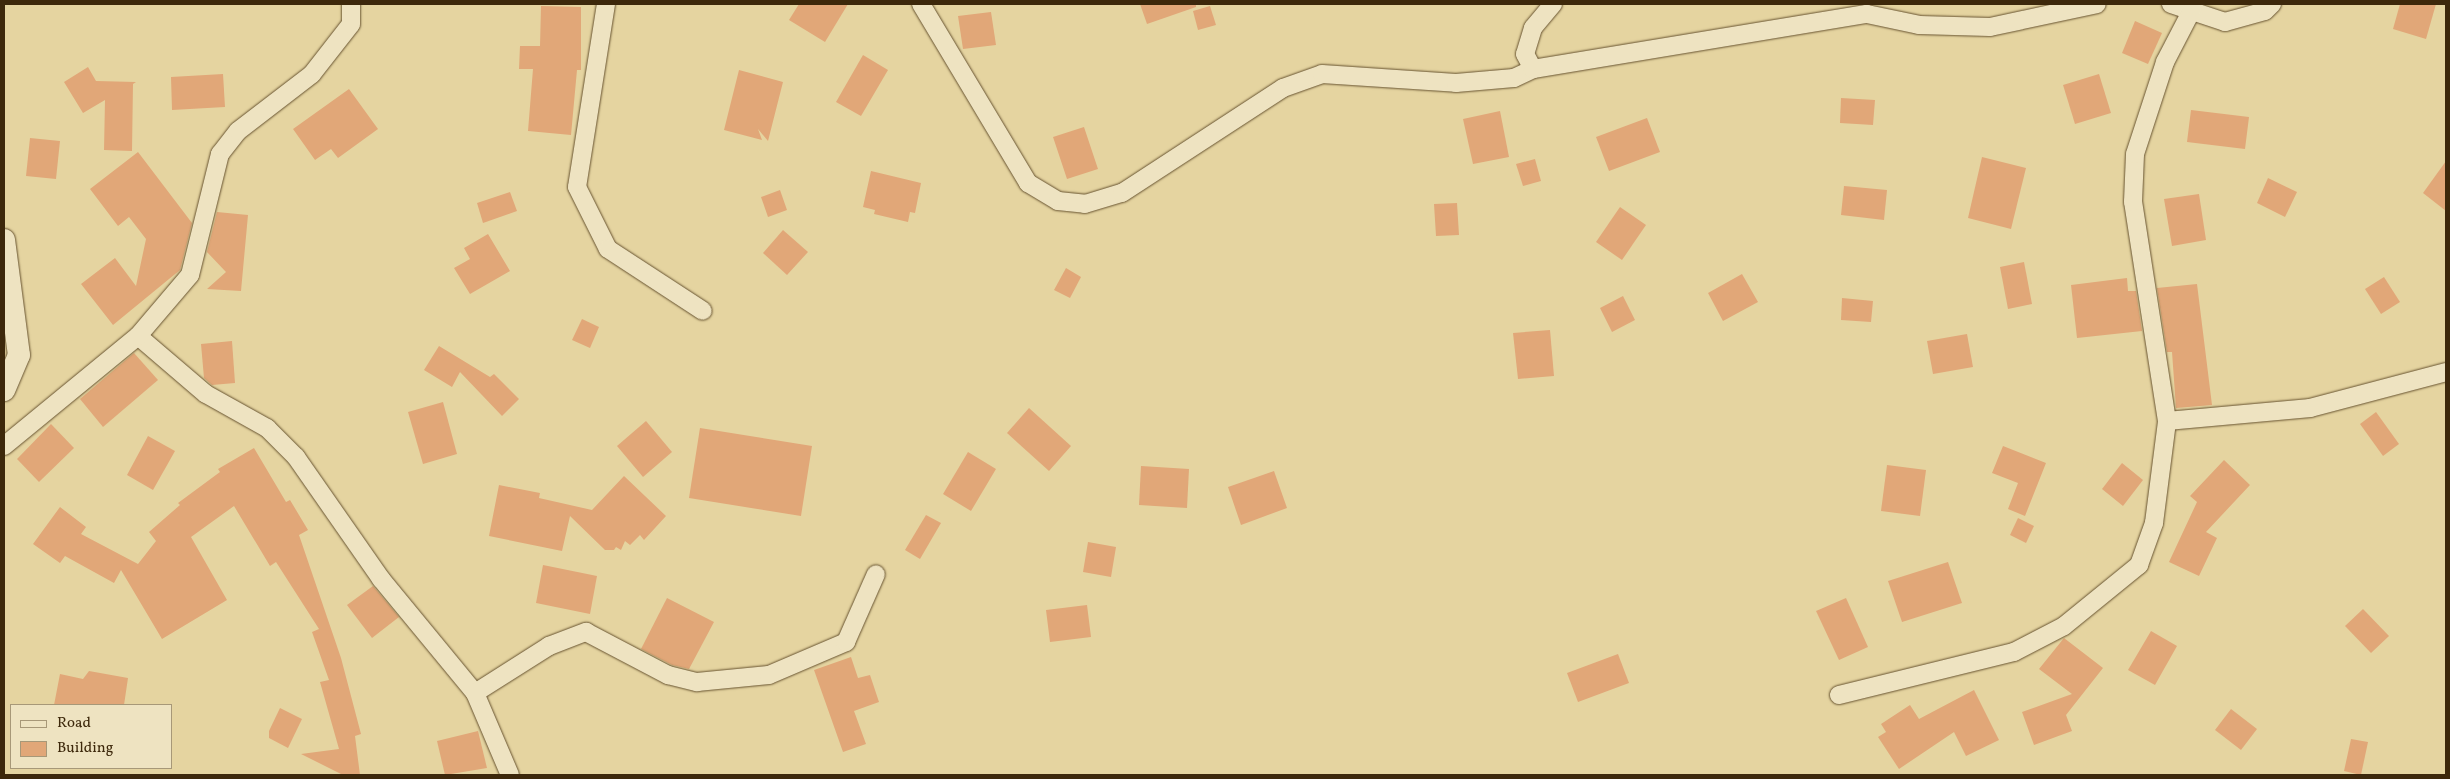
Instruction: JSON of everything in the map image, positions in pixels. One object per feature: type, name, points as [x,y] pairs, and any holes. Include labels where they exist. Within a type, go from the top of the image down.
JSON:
[{"type":"street","points":[[4,446],[138,336],[190,275],[220,154],[238,131],[312,74],[350,24],[351,4]]},
{"type":"street","points":[[606,4],[577,187],[608,249],[703,311]]},
{"type":"street","points":[[921,4],[1028,183],[1058,201],[1085,204],[1122,193],[1283,88],[1322,74],[1456,83],[1514,78],[1533,69],[1867,14],[1919,25],[1990,27],[2097,4]]},
{"type":"street","points":[[1533,69],[1525,54],[1533,28],[1553,4]]},
{"type":"street","points":[[2171,4],[2225,22],[2265,11],[2272,4]]},
{"type":"street","points":[[1839,695],[2014,652],[2064,626],[2139,565],[2154,523],[2166,421],[2133,202],[2135,154],[2165,62],[2192,10]]},
{"type":"street","points":[[4,240],[19,355],[4,390]]},
{"type":"street","points":[[138,336],[206,394],[267,428],[296,457],[381,579],[475,693],[510,775]]},
{"type":"street","points":[[2166,421],[2310,408],[2446,372]]},
{"type":"street","points":[[475,693],[549,646],[586,632],[668,675],[697,682],[769,675],[846,642],[876,574]]},
{"type":"building","points":[[799,4],[848,4],[825,42],[789,20]]},
{"type":"building","points":[[1140,4],[1196,4],[1196,7],[1147,24]]},
{"type":"building","points":[[2400,4],[2436,4],[2426,39],[2393,29]]},
{"type":"building","points":[[541,6],[581,7],[581,70],[577,70],[571,135],[528,131],[533,69],[519,69],[520,46],[540,46]]},
{"type":"building","points":[[1210,6],[1216,25],[1198,30],[1193,11]]},
{"type":"building","points":[[991,12],[996,45],[963,49],[958,16]]},
{"type":"building","points":[[2135,21],[2162,33],[2148,64],[2122,53]]},
{"type":"building","points":[[863,55],[888,70],[861,116],[836,102]]},
{"type":"building","points":[[88,67],[96,81],[136,82],[133,84],[132,151],[104,150],[105,100],[83,113],[64,82]]},
{"type":"building","points":[[739,70],[783,82],[768,141],[758,129],[762,140],[724,130]]},
{"type":"building","points":[[223,74],[225,107],[172,110],[171,77]]},
{"type":"building","points":[[2099,74],[2111,113],[2075,124],[2063,85]]},
{"type":"building","points":[[349,89],[378,129],[338,158],[331,149],[315,160],[293,129]]},
{"type":"building","points":[[1841,98],[1875,100],[1873,125],[1840,123]]},
{"type":"building","points":[[2191,110],[2249,117],[2245,149],[2187,142]]},
{"type":"building","points":[[1500,111],[1509,157],[1473,164],[1463,119]]},
{"type":"building","points":[[1647,118],[1660,152],[1609,171],[1596,137]]},
{"type":"building","points":[[1084,127],[1098,169],[1067,179],[1053,137]]},
{"type":"building","points":[[30,138],[60,141],[56,179],[26,176]]},
{"type":"building","points":[[138,152],[192,223],[180,270],[113,325],[81,284],[115,258],[136,286],[146,239],[129,217],[118,226],[90,189]]},
{"type":"building","points":[[1982,157],[2026,168],[2011,229],[1968,218]]},
{"type":"building","points":[[1535,159],[1541,181],[1523,186],[1516,164]]},
{"type":"building","points":[[2446,161],[2446,211],[2423,193]]},
{"type":"building","points":[[871,171],[921,183],[915,213],[910,212],[908,222],[874,214],[875,210],[863,207]]},
{"type":"building","points":[[2268,178],[2297,192],[2285,217],[2257,203]]},
{"type":"building","points":[[1844,186],[1887,190],[1884,220],[1841,215]]},
{"type":"building","points":[[780,190],[787,210],[768,217],[761,197]]},
{"type":"building","points":[[510,192],[517,211],[483,223],[477,203]]},
{"type":"building","points":[[2199,194],[2206,240],[2172,246],[2164,199]]},
{"type":"building","points":[[1457,203],[1459,235],[1436,236],[1434,204]]},
{"type":"building","points":[[1620,207],[1646,225],[1622,260],[1596,242]]},
{"type":"building","points":[[217,212],[248,215],[241,291],[207,289],[226,272],[207,252]]},
{"type":"building","points":[[783,230],[808,252],[787,275],[763,253]]},
{"type":"building","points":[[488,234],[510,271],[470,294],[454,268],[470,259],[464,248]]},
{"type":"building","points":[[2024,262],[2032,304],[2008,309],[2000,267]]},
{"type":"building","points":[[1066,268],[1081,277],[1070,298],[1054,290]]},
{"type":"building","points":[[1742,274],[1758,302],[1723,321],[1708,293]]},
{"type":"building","points":[[2384,277],[2400,302],[2381,314],[2365,289]]},
{"type":"building","points":[[2127,278],[2128,291],[2136,291],[2142,331],[2077,338],[2071,285]]},
{"type":"building","points":[[2197,284],[2212,405],[2176,408],[2172,352],[2167,352],[2157,288]]},
{"type":"building","points":[[1623,296],[1635,320],[1612,332],[1600,308]]},
{"type":"building","points":[[1842,298],[1873,301],[1871,322],[1841,320]]},
{"type":"building","points":[[582,319],[599,327],[590,348],[572,340]]},
{"type":"building","points":[[1550,330],[1554,376],[1518,379],[1513,333]]},
{"type":"building","points":[[1967,334],[1973,367],[1933,374],[1927,341]]},
{"type":"building","points":[[232,341],[235,383],[212,385],[204,378],[201,344]]},
{"type":"building","points":[[439,346],[490,377],[494,374],[519,399],[502,416],[460,372],[452,387],[424,370]]},
{"type":"building","points":[[134,353],[158,380],[103,427],[80,399]]},
{"type":"building","points":[[443,402],[457,454],[423,464],[408,412]]},
{"type":"building","points":[[1029,408],[1071,446],[1049,471],[1007,433]]},
{"type":"building","points":[[2376,412],[2399,444],[2383,456],[2360,424]]},
{"type":"building","points":[[646,421],[672,452],[643,477],[617,446]]},
{"type":"building","points":[[51,424],[74,448],[39,482],[17,459]]},
{"type":"building","points":[[700,428],[812,446],[801,516],[689,498]]},
{"type":"building","points":[[148,436],[175,451],[153,490],[127,475]]},
{"type":"building","points":[[2003,446],[2046,463],[2025,516],[2008,509],[2018,483],[1992,473]]},
{"type":"building","points":[[254,448],[286,502],[290,500],[308,530],[299,535],[341,658],[361,734],[355,736],[360,775],[343,775],[301,754],[339,749],[320,682],[329,680],[312,632],[319,629],[276,562],[270,566],[234,506],[191,537],[227,600],[162,639],[121,570],[114,583],[65,556],[60,563],[33,544],[60,507],[86,527],[81,534],[138,564],[156,541],[149,532],[180,505],[178,503],[220,472],[218,469]]},
{"type":"building","points":[[968,452],[996,469],[971,511],[943,494]]},
{"type":"building","points":[[2224,460],[2250,485],[2206,532],[2217,538],[2199,576],[2169,562],[2197,502],[2190,496]]},
{"type":"building","points":[[2122,463],[2143,480],[2123,506],[2102,489]]},
{"type":"building","points":[[1887,465],[1926,470],[1920,516],[1881,511]]},
{"type":"building","points":[[1141,466],[1189,469],[1187,508],[1139,505]]},
{"type":"building","points":[[1274,471],[1287,508],[1241,525],[1228,487]]},
{"type":"building","points":[[624,476],[666,516],[644,540],[640,535],[630,545],[625,541],[621,550],[616,547],[614,550],[605,550],[570,516],[562,551],[489,536],[499,485],[540,493],[539,498],[592,510]]},
{"type":"building","points":[[926,515],[941,523],[920,559],[905,550]]},
{"type":"building","points":[[2018,518],[2034,526],[2026,543],[2010,535]]},
{"type":"building","points":[[1088,542],[1116,547],[1111,577],[1083,572]]},
{"type":"building","points":[[1948,562],[1962,603],[1902,622],[1888,581]]},
{"type":"building","points":[[543,565],[597,576],[590,614],[536,603]]},
{"type":"building","points":[[373,586],[399,617],[372,638],[347,605]]},
{"type":"building","points":[[667,598],[714,622],[689,669],[672,665],[641,649]]},
{"type":"building","points":[[1846,598],[1868,647],[1839,660],[1816,611]]},
{"type":"building","points":[[1087,605],[1091,637],[1050,642],[1046,610]]},
{"type":"building","points":[[2363,609],[2389,636],[2371,653],[2345,626]]},
{"type":"building","points":[[2151,631],[2177,646],[2155,685],[2128,670]]},
{"type":"building","points":[[2064,638],[2103,668],[2066,715],[2072,731],[2034,745],[2022,712],[2072,694],[2039,669]]},
{"type":"building","points":[[1618,654],[1629,683],[1578,702],[1567,673]]},
{"type":"building","points":[[851,657],[858,678],[870,675],[879,702],[854,711],[866,744],[843,752],[814,670]]},
{"type":"building","points":[[89,671],[128,678],[124,704],[54,704],[60,674],[83,679]]},
{"type":"building","points":[[1974,690],[1999,740],[1966,756],[1954,732],[1899,769],[1878,737],[1886,732],[1881,724],[1910,705],[1919,719]]},
{"type":"building","points":[[280,708],[302,719],[288,748],[269,738],[269,731]]},
{"type":"building","points":[[2231,709],[2257,729],[2241,750],[2215,730]]},
{"type":"building","points":[[478,731],[487,768],[445,775],[437,741]]},
{"type":"building","points":[[2351,739],[2368,742],[2361,775],[2344,771]]}]
